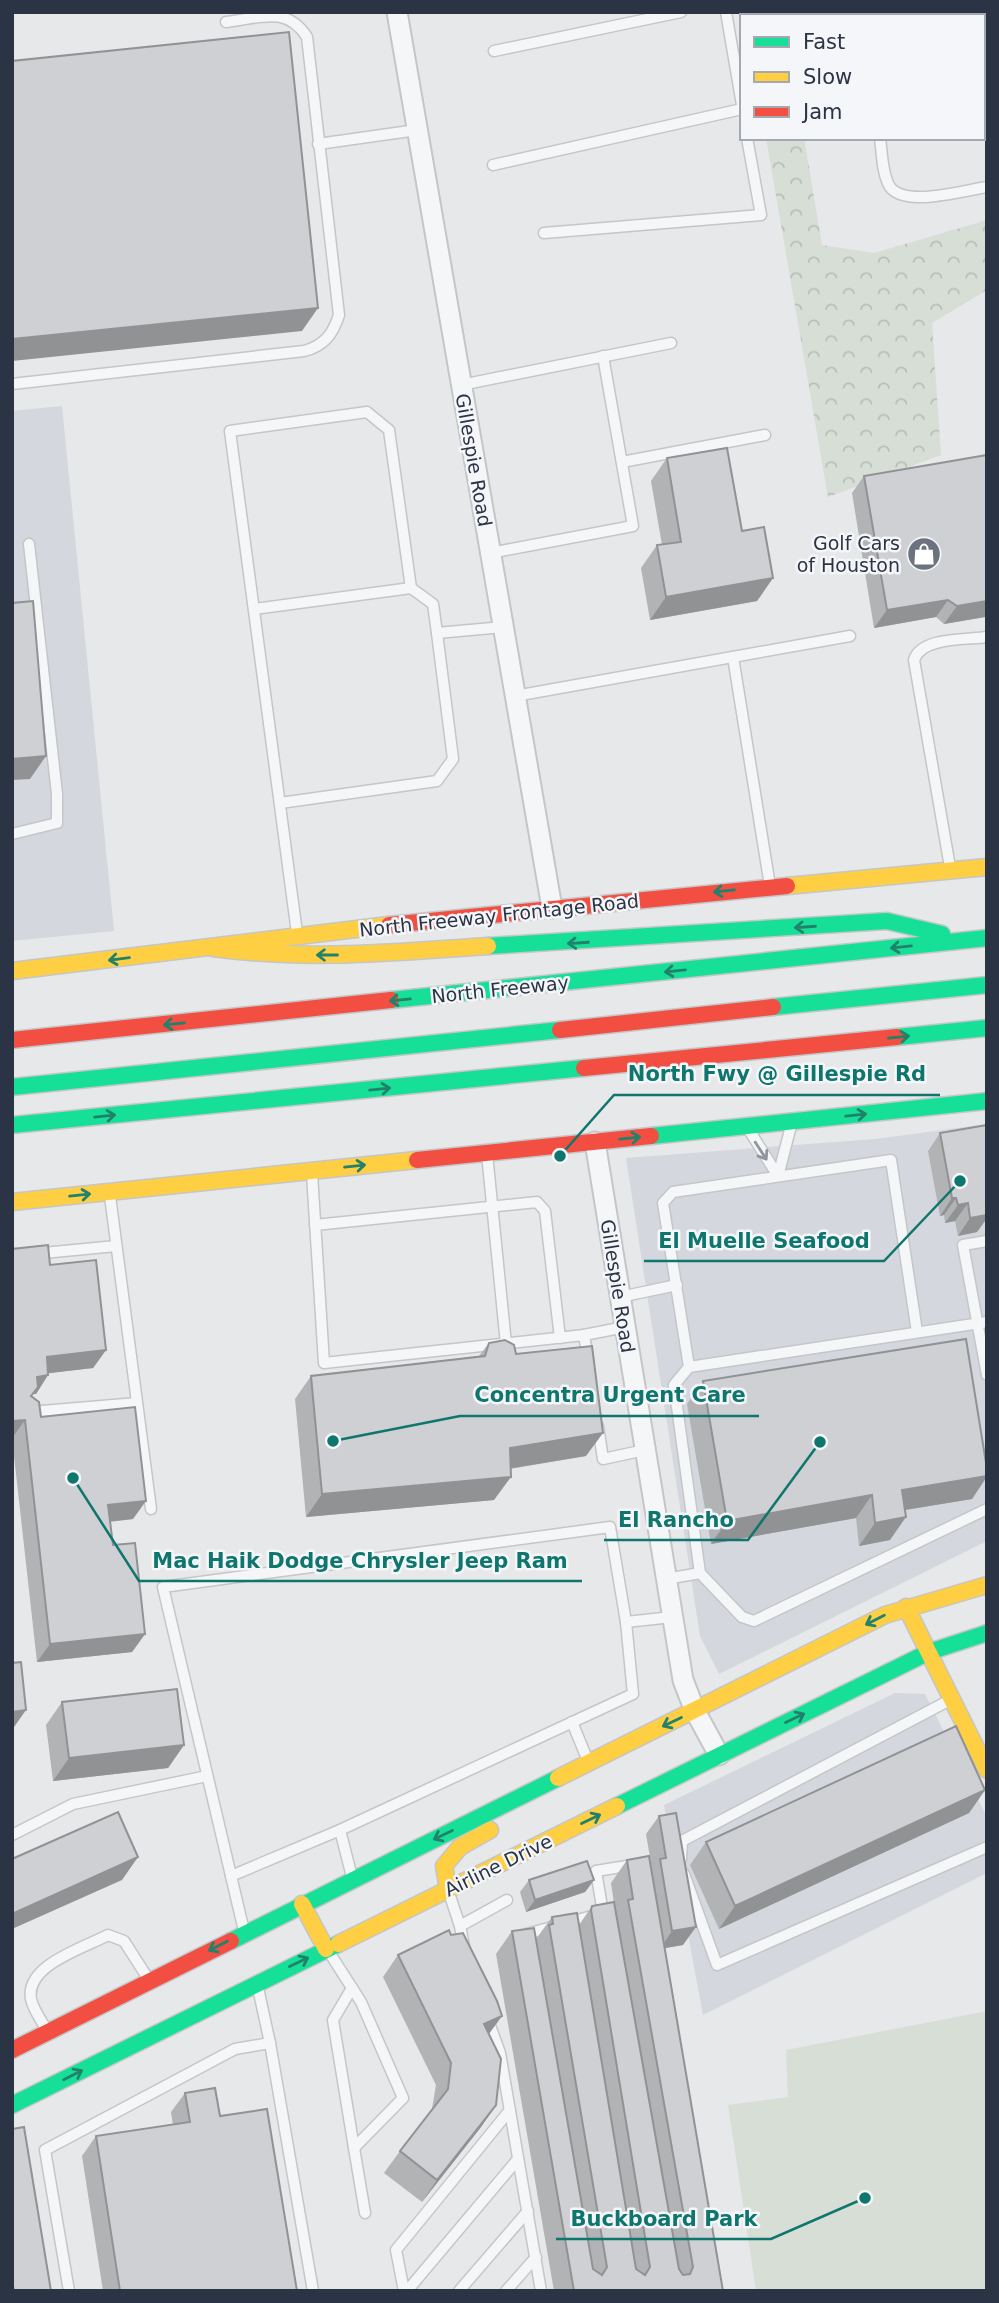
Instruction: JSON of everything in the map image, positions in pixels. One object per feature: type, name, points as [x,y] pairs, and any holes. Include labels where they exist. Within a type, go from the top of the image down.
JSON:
[{"type":"main road","name":"North Freeway Frontage Road","points":[[12,971],[552,908],[987,867]]},
{"type":"main road","points":[[213,948],[271,956],[354,955],[887,921],[969,940]]},
{"type":"main road","name":"North Freeway","points":[[12,1040],[987,938]]},
{"type":"main road","points":[[12,1087],[987,985]]},
{"type":"main road","points":[[12,1125],[987,1028]]},
{"type":"main road","points":[[12,1202],[987,1101]]},
{"type":"main road","points":[[12,2050],[352,1879],[906,1607],[987,1585]]},
{"type":"main road","points":[[906,1607],[987,1770]]},
{"type":"main road","name":"Airline Drive","points":[[12,2105],[929,1652],[987,1633]]},
{"type":"main road","points":[[448,1889],[444,1866],[460,1847],[494,1828],[505,1805]]},
{"type":"main road","points":[[302,1904],[326,1949]]},
{"type":"street","name":"Gillespie Road","points":[[397,12],[552,908]]},
{"type":"street","name":"Gillespie Road","points":[[595,1142],[683,1680],[695,1711],[719,1755]]},
{"type":"lane","points":[[494,51],[681,12]]},
{"type":"lane","points":[[726,12],[740,95]]},
{"type":"lane","points":[[12,384],[304,351],[329,338],[340,315],[307,37],[297,21],[284,16],[226,22]]},
{"type":"lane","points":[[493,165],[740,107]]},
{"type":"lane","points":[[318,144],[417,130]]},
{"type":"lane","points":[[544,233],[761,215],[747,140]]},
{"type":"lane","points":[[880,140],[886,176],[890,187],[898,193],[908,197],[922,197],[987,187]]},
{"type":"lane","points":[[461,385],[671,343]]},
{"type":"lane","points":[[490,552],[633,526],[603,356]]},
{"type":"lane","points":[[298,937],[230,430],[367,412],[389,430],[411,588]]},
{"type":"lane","points":[[621,462],[765,435]]},
{"type":"lane","points":[[12,834],[57,823],[57,794],[29,544]]},
{"type":"lane","points":[[254,609],[411,588],[433,604],[438,633],[453,759],[437,781],[280,803]]},
{"type":"lane","points":[[438,633],[503,627]]},
{"type":"lane","points":[[515,696],[850,636]]},
{"type":"lane","points":[[951,870],[914,660],[917,651],[926,645],[987,636]]},
{"type":"lane","points":[[733,657],[770,887]]},
{"type":"lane","points":[[778,1176],[793,1121]]},
{"type":"lane","points":[[747,1126],[778,1176]]},
{"type":"lane","points":[[487,1153],[506,1344]]},
{"type":"lane","points":[[689,1367],[663,1203],[673,1192],[891,1160],[917,1332]]},
{"type":"lane","points":[[312,1171],[324,1363],[560,1338],[625,1327]]},
{"type":"lane","points":[[109,1192],[150,1509]]},
{"type":"lane","points":[[315,1226],[537,1202],[542,1205],[560,1338]]},
{"type":"lane","points":[[987,1241],[963,1245],[982,1322],[987,1375]]},
{"type":"lane","points":[[12,1256],[116,1246]]},
{"type":"lane","points":[[620,1297],[677,1285]]},
{"type":"lane","points":[[982,1322],[689,1367],[674,1385],[700,1573],[742,1616],[754,1621],[987,1509]]},
{"type":"lane","points":[[584,1335],[590,1377]]},
{"type":"lane","points":[[26,1413],[137,1403]]},
{"type":"lane","points":[[597,1418],[603,1460],[645,1450]]},
{"type":"lane","points":[[231,1876],[340,1829],[633,1694],[626,1622],[610,1527],[163,1587],[244,1933]]},
{"type":"lane","points":[[666,1578],[700,1573]]},
{"type":"lane","points":[[626,1622],[673,1617]]},
{"type":"lane","points":[[952,1699],[682,1841],[681,1864],[717,1965],[987,1847]]},
{"type":"lane","points":[[572,1722],[589,1763]]},
{"type":"lane","points":[[12,1835],[73,1804],[207,1776]]},
{"type":"lane","points":[[340,1829],[352,1879]]},
{"type":"lane","points":[[606,1926],[596,1871],[638,1865],[641,1878]]},
{"type":"lane","points":[[448,1889],[460,1926],[466,1957]]},
{"type":"lane","points":[[460,1926],[507,1900]]},
{"type":"lane","points":[[525,1948],[523,1934],[603,1913]]},
{"type":"lane","points":[[566,1923],[568,1936]]},
{"type":"lane","points":[[47,2032],[31,2001],[31,1985],[41,1970],[108,1935],[124,1941],[149,1981]]},
{"type":"lane","points":[[326,1949],[352,1988],[402,2098],[355,2148]]},
{"type":"lane","points":[[256,1983],[271,2043],[313,2291]]},
{"type":"lane","points":[[352,1988],[332,2021],[365,2213]]},
{"type":"lane","points":[[482,2004],[500,2053],[541,2291]]},
{"type":"lane","points":[[69,2291],[45,2150],[235,2049],[271,2043]]},
{"type":"lane","points":[[405,2291],[396,2250],[510,2110]]},
{"type":"lane","points":[[405,2291],[518,2159]]},
{"type":"lane","points":[[459,2291],[528,2211]]},
{"type":"lane","points":[[506,2291],[536,2257]]},
{"type":"shaded area","points":[[62,406],[114,931],[12,941],[12,411]]},
{"type":"shaded area","points":[[987,1124],[987,1541],[719,1674],[700,1636],[626,1158],[875,1139]]},
{"type":"shaded area","points":[[895,1693],[925,1694],[987,1817],[987,1873],[703,2015],[664,1805]]},
{"type":"green space","points":[[766,140],[804,140],[822,245],[874,253],[987,220],[987,290],[932,323],[941,455],[828,497]]},
{"type":"green space","points":[[987,2011],[987,2291],[756,2291],[728,2105],[788,2097],[786,2050]]},
{"type":"building","points":[[987,12],[987,26],[985,14],[909,14]]},
{"type":"building","points":[[289,32],[318,308],[12,339],[12,61]]},
{"type":"building","points":[[727,448],[742,531],[764,527],[773,578],[666,597],[657,545],[681,542],[667,458]]},
{"type":"building","name":"Golf Cars of Houston","points":[[987,455],[987,601],[957,606],[948,600],[887,610],[864,476]]},
{"type":"building","points":[[33,601],[46,756],[12,759],[12,603]]},
{"type":"building","points":[[987,1125],[987,1215],[970,1218],[968,1203],[958,1205],[956,1198],[952,1198],[940,1133]]},
{"type":"building","points":[[48,1245],[50,1265],[96,1260],[106,1350],[47,1357],[48,1375],[37,1377],[38,1387],[31,1396],[39,1402],[41,1417],[135,1407],[146,1501],[108,1505],[113,1545],[135,1543],[145,1634],[50,1644],[25,1420],[12,1421],[12,1249]]},
{"type":"building","points":[[966,1339],[987,1476],[902,1490],[906,1517],[875,1523],[872,1495],[727,1521],[703,1381]]},
{"type":"building","points":[[505,1340],[514,1345],[516,1354],[592,1346],[603,1433],[510,1448],[511,1477],[322,1494],[311,1376],[485,1356],[489,1343]]},
{"type":"building","points":[[21,1662],[26,1710],[12,1712],[12,1663]]},
{"type":"building","points":[[177,1689],[184,1745],[69,1758],[62,1702]]},
{"type":"building","points":[[956,1726],[985,1790],[735,1906],[706,1842]]},
{"type":"building","points":[[118,1812],[138,1857],[12,1914],[12,1859]]},
{"type":"building","points":[[676,1813],[696,1927],[672,1931],[660,1859],[666,1858],[659,1816]]},
{"type":"building","points":[[649,1856],[723,2291],[574,2291],[512,1931],[534,1928],[593,2269],[602,2275],[607,2267],[549,1925],[553,1924],[552,1917],[577,1913],[636,2269],[645,2275],[650,2267],[591,1910],[592,1906],[614,1902],[679,2269],[683,2275],[690,2274],[693,2267],[628,1900],[633,1899],[627,1860]]},
{"type":"building","points":[[587,1861],[594,1880],[535,1900],[529,1880]]},
{"type":"building","points":[[449,1930],[451,1935],[463,1933],[497,2001],[502,2016],[484,2024],[501,2059],[496,2105],[437,2180],[400,2151],[448,2089],[451,2063],[398,1955]]},
{"type":"building","points":[[215,2088],[220,2116],[267,2109],[297,2291],[120,2291],[96,2136],[190,2122],[185,2093]]},
{"type":"building","points":[[24,2127],[51,2291],[14,2291],[12,2281],[12,2129]]},
{"type":"traffic: fast","points":[[488,946],[887,921],[942,934]]},
{"type":"traffic: fast","points":[[391,1000],[987,938]]},
{"type":"traffic: fast","points":[[773,1007],[987,985]]},
{"type":"traffic: fast","points":[[897,1037],[987,1028]]},
{"type":"traffic: fast","points":[[12,1087],[560,1030]]},
{"type":"traffic: fast","points":[[12,1125],[584,1068]]},
{"type":"traffic: fast","points":[[651,1136],[987,1101]]},
{"type":"traffic: fast","points":[[617,1806],[929,1652],[987,1633]]},
{"type":"traffic: fast","points":[[231,1941],[558,1778]]},
{"type":"traffic: fast","points":[[12,2105],[338,1944]]},
{"type":"traffic: slow","points":[[787,886],[987,867]]},
{"type":"traffic: slow","points":[[12,971],[389,925]]},
{"type":"traffic: slow","points":[[213,948],[317,955],[488,946]]},
{"type":"traffic: slow","points":[[12,1202],[417,1160]]},
{"type":"traffic: slow","points":[[558,1778],[885,1615],[987,1585]]},
{"type":"traffic: slow","points":[[906,1607],[987,1770]]},
{"type":"traffic: slow","points":[[338,1944],[617,1806]]},
{"type":"traffic: slow","points":[[448,1889],[444,1866],[460,1847],[490,1830]]},
{"type":"traffic: slow","points":[[302,1904],[326,1949]]},
{"type":"traffic: jam","points":[[389,925],[787,886]]},
{"type":"traffic: jam","points":[[12,1040],[391,1000]]},
{"type":"traffic: jam","points":[[560,1030],[773,1007]]},
{"type":"traffic: jam","points":[[584,1068],[897,1037]]},
{"type":"traffic: jam","points":[[417,1160],[651,1136]]},
{"type":"traffic: jam","points":[[12,2050],[231,1941]]},
{"type":"place","name":"Golf Cars of Houston","points":[[924,554]]},
{"type":"place","name":"North Fwy @ Gillespie Rd","points":[[560,1156]]},
{"type":"place","name":"El Muelle Seafood","points":[[960,1181]]},
{"type":"place","name":"Concentra Urgent Care","points":[[333,1441]]},
{"type":"place","name":"El Rancho","points":[[820,1442]]},
{"type":"place","name":"Mac Haik Dodge Chrysler Jeep Ram","points":[[73,1478]]},
{"type":"place","name":"Buckboard Park","points":[[865,2198]]}]
